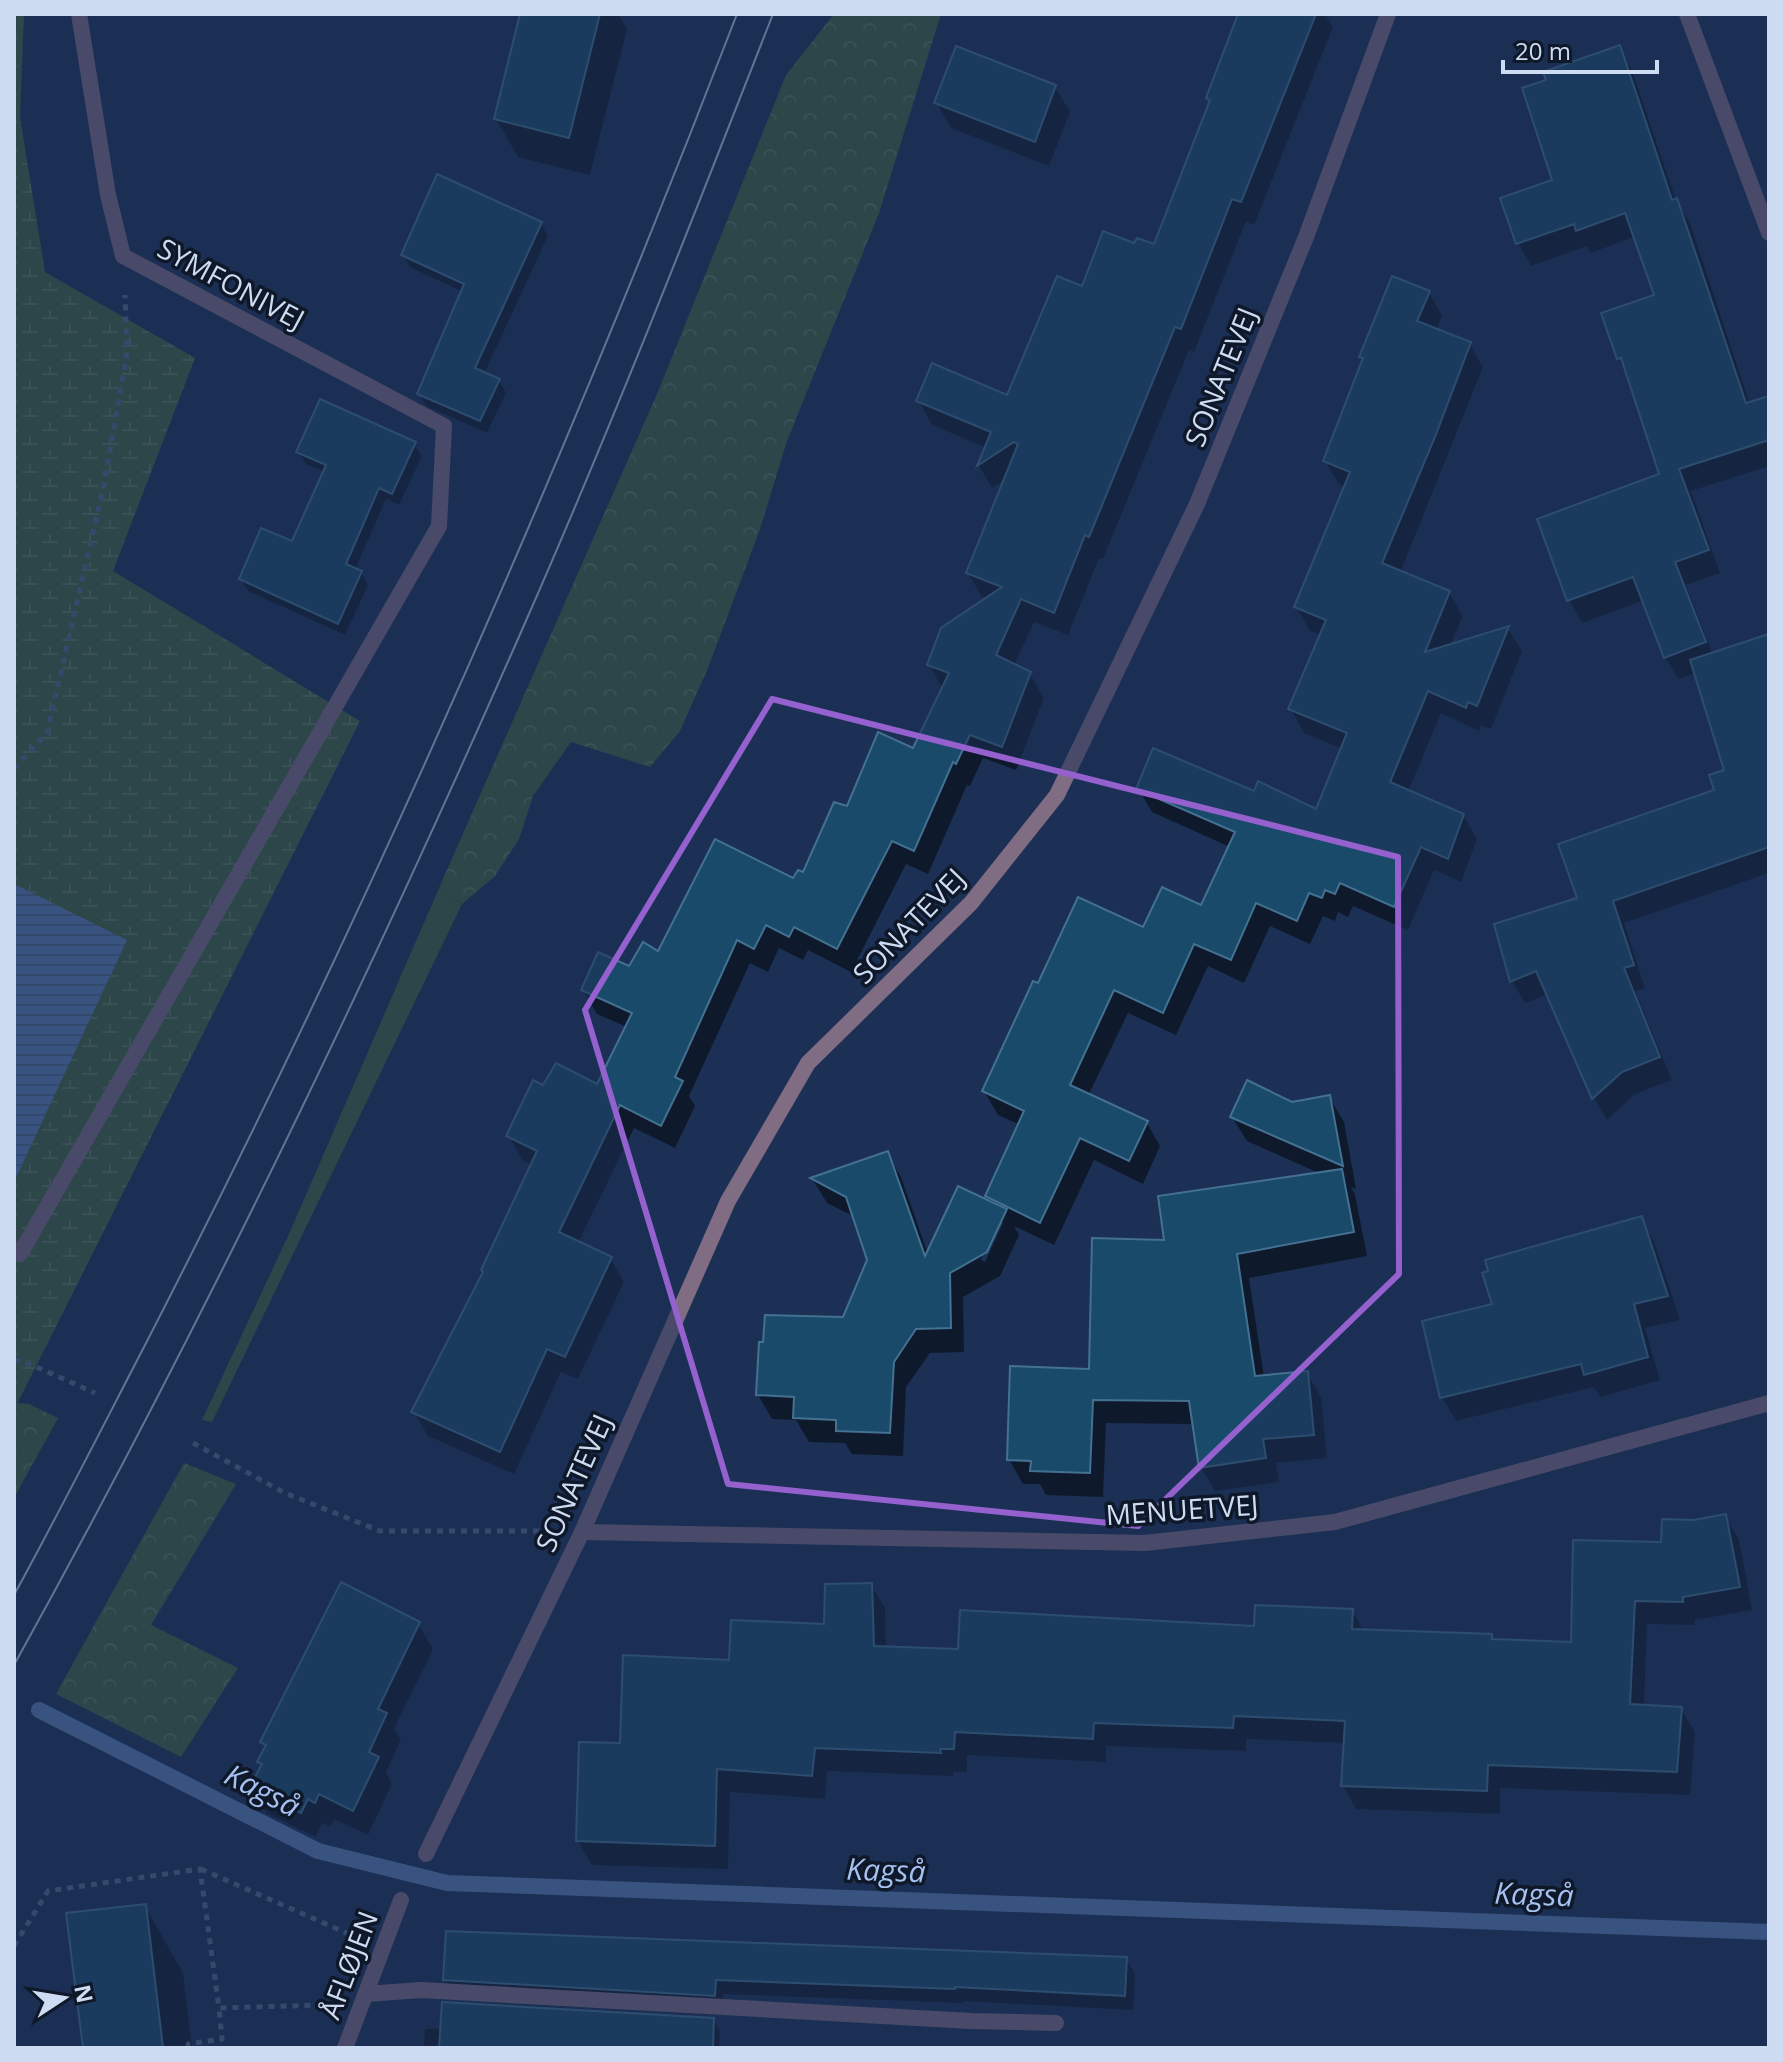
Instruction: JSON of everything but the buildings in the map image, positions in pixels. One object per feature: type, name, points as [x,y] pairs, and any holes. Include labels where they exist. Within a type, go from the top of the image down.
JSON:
[{"type":"street","name":"SYMFONIVEJ","points":[[14,1251],[20,1254],[439,526],[444,426],[123,256],[108,195],[79,14]]},
{"type":"street","name":"SONATEVEJ","points":[[426,1854],[582,1532],[728,1201],[808,1063],[971,903],[1057,795],[1197,504],[1306,237],[1388,14]]},
{"type":"street","points":[[1687,14],[1769,233]]},
{"type":"street","name":"MENUETVEJ","points":[[582,1532],[1129,1543],[1177,1540],[1335,1522],[1769,1403]]},
{"type":"street","name":"ÅFLØJEN","points":[[345,2048],[401,1900]]},
{"type":"street","points":[[364,1999],[421,1990],[971,2021],[1056,2023]]},
{"type":"path","points":[[14,769],[47,733],[104,485],[127,353],[123,256]]},
{"type":"path","points":[[14,1360],[23,1361],[95,1393]]},
{"type":"path","points":[[193,1443],[285,1493],[380,1531],[582,1532]]},
{"type":"path","points":[[14,1946],[48,1891],[200,1869],[382,1949]]},
{"type":"path","points":[[188,2048],[188,2044],[222,2039],[200,1869]]},
{"type":"path","points":[[219,2008],[364,1999]]},
{"type":"highlighted area","points":[[772,699],[1398,857],[1399,1274],[1138,1526],[728,1484],[585,1010]]},
{"type":"green space","points":[[14,14],[24,14],[20,117],[45,272],[195,358],[113,571],[360,721],[14,1410]]},
{"type":"green space","points":[[834,14],[941,14],[879,213],[787,441],[760,529],[708,668],[680,731],[650,767],[571,742],[533,796],[519,839],[495,876],[462,904],[439,888],[657,394],[786,75]]},
{"type":"green space","points":[[439,888],[462,904],[212,1422],[202,1420],[289,1234]]},
{"type":"green space","points":[[14,1403],[29,1404],[58,1418],[14,1498]]},
{"type":"green space","points":[[184,1463],[236,1484],[151,1625],[238,1668],[181,1757],[56,1694]]},
{"type":"water","points":[[14,884],[127,940],[14,1182]]},
{"type":"waterway","name":"Kagså","points":[[39,1710],[318,1851],[447,1883],[1769,1932]]},
{"type":"tram line","points":[[14,1595],[226,1184],[383,855],[602,353],[737,14]]},
{"type":"tram line","points":[[14,1665],[217,1280],[406,887],[590,472],[773,14]]}]
